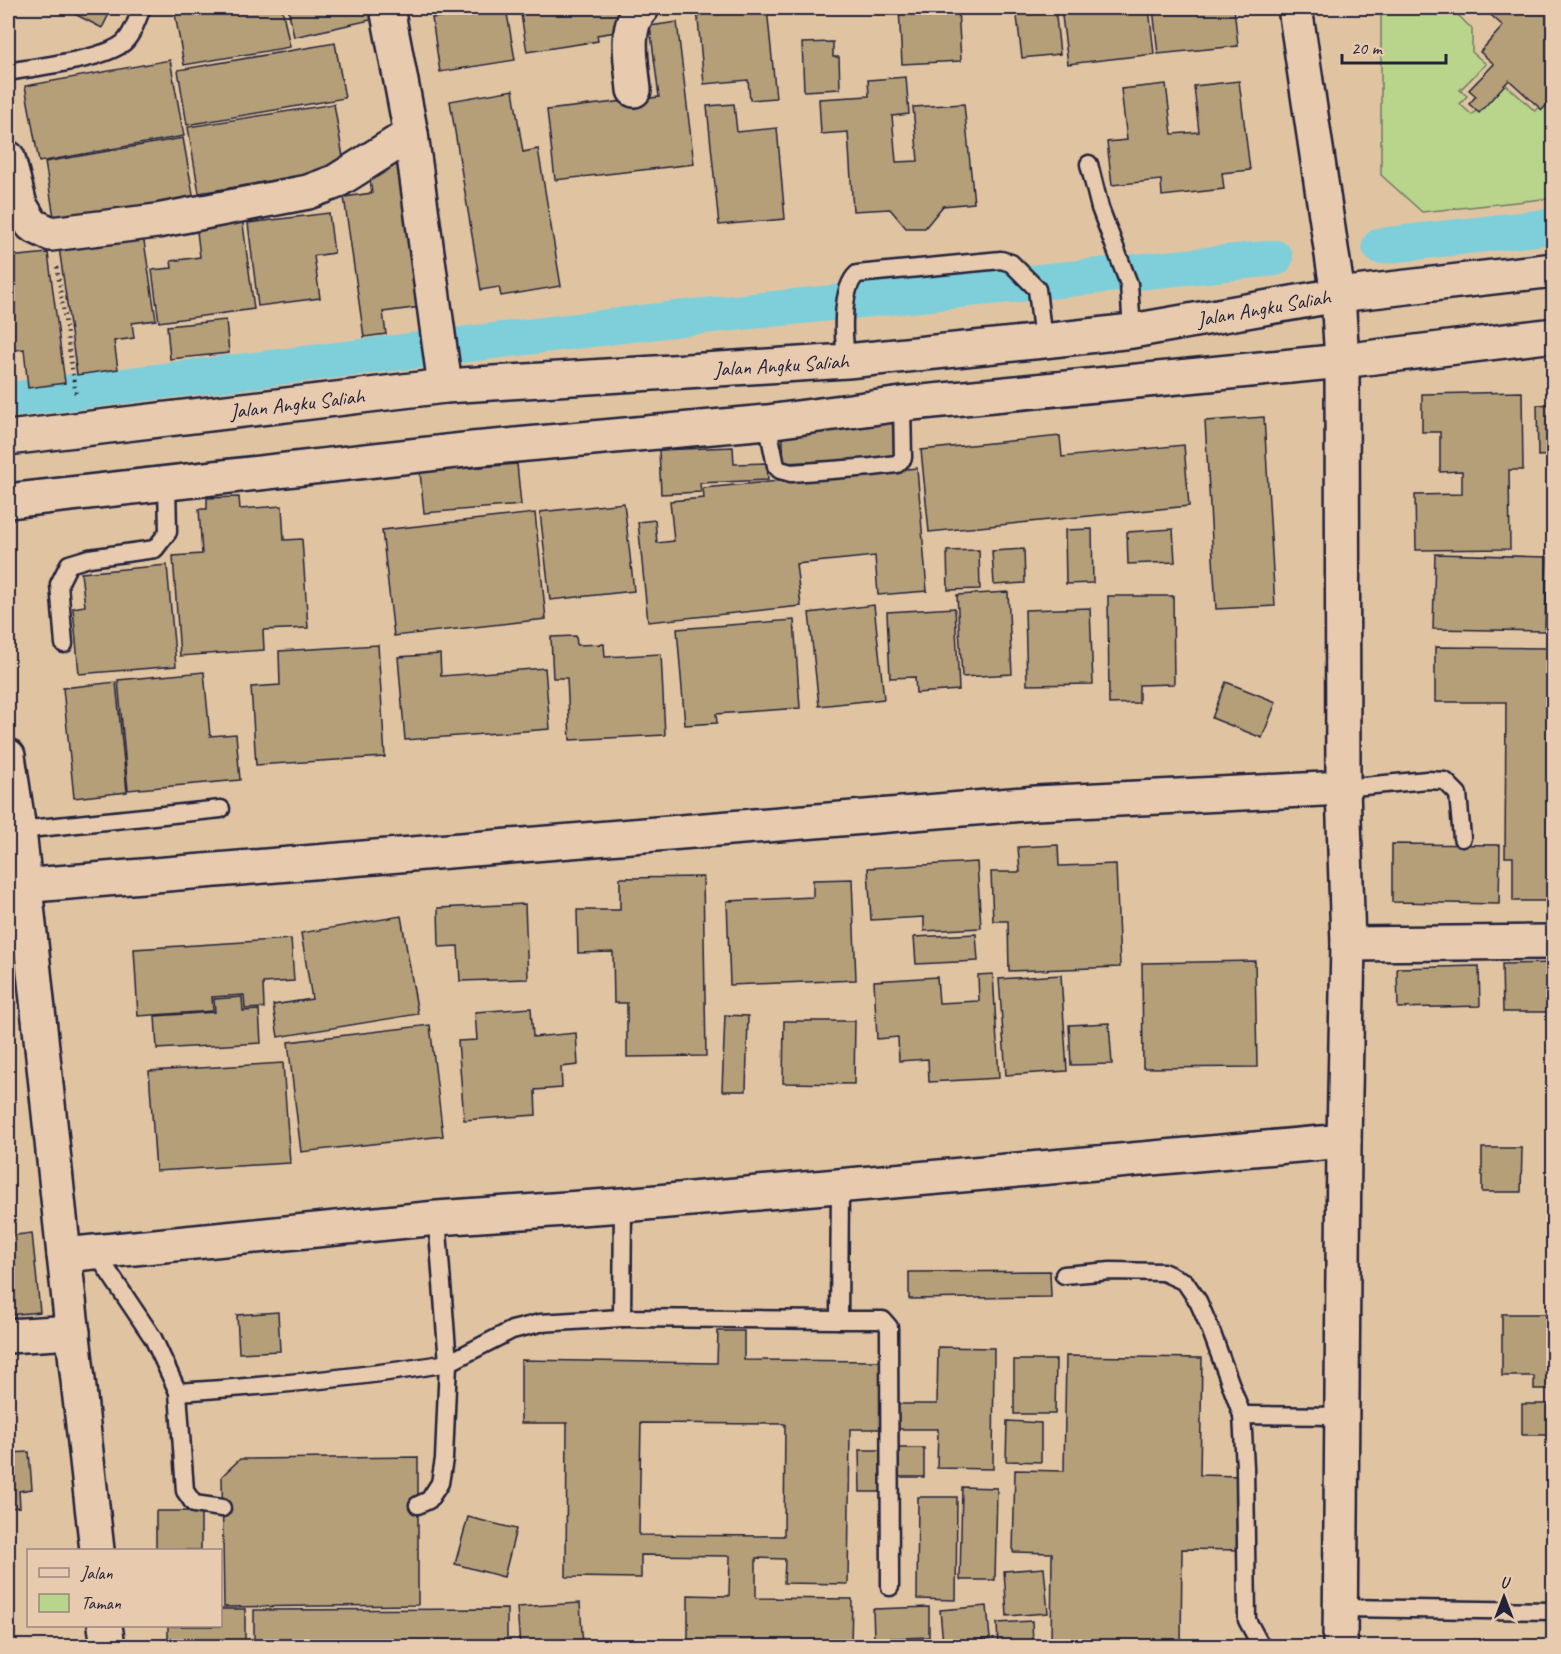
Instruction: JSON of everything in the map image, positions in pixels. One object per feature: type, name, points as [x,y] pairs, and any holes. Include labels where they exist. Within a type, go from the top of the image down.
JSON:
[{"type":"street","points":[[387,8],[411,134],[444,379]]},
{"type":"street","points":[[634,90],[631,34],[635,14],[642,8]]},
{"type":"street","points":[[1295,8],[1338,295],[1342,361],[1343,788],[1348,944],[1340,1647]]},
{"type":"street","points":[[8,158],[20,205],[32,225],[51,234],[157,221],[308,192],[335,182],[411,134]]},
{"type":"street","name":"Jalan Angku Saliah","points":[[8,438],[444,379],[846,355],[1131,323],[1338,295],[1554,270]]},
{"type":"street","points":[[8,501],[473,449],[767,422],[902,404],[1342,361],[1554,335]]},
{"type":"street","points":[[8,756],[19,830],[16,887],[64,1255],[97,1549]]},
{"type":"street","points":[[16,887],[1036,803],[1343,788]]},
{"type":"street","points":[[1348,944],[1554,942]]},
{"type":"street","points":[[64,1255],[437,1218],[623,1205],[1344,1141]]},
{"type":"street","points":[[8,1336],[73,1332]]},
{"type":"street","points":[[105,1627],[108,1647]]},
{"type":"lane","points":[[8,72],[103,54],[123,44],[142,8]]},
{"type":"lane","points":[[1089,164],[1100,208],[1130,284],[1131,323]]},
{"type":"lane","points":[[846,355],[845,314],[850,280],[857,274],[1001,260],[1011,263],[1037,289],[1042,332]]},
{"type":"lane","points":[[767,422],[776,466],[780,470],[791,473],[897,464],[903,458],[902,404]]},
{"type":"lane","points":[[64,644],[59,584],[69,564],[89,558],[155,549],[168,532],[167,484]]},
{"type":"lane","points":[[1343,788],[1427,780],[1445,781],[1458,795],[1462,838]]},
{"type":"lane","points":[[19,830],[221,809]]},
{"type":"lane","points":[[839,1320],[840,1186]]},
{"type":"lane","points":[[622,1318],[623,1205]]},
{"type":"lane","points":[[418,1505],[429,1500],[440,1483],[444,1459],[448,1363],[437,1218]]},
{"type":"lane","points":[[96,1253],[153,1338],[178,1392],[186,1491],[194,1504],[222,1508]]},
{"type":"lane","points":[[1064,1275],[1111,1271],[1163,1272],[1185,1282],[1198,1301],[1242,1415],[1247,1620],[1261,1647]]},
{"type":"lane","points":[[178,1392],[347,1378],[448,1363],[512,1330],[540,1323],[622,1318],[883,1320],[889,1327],[890,1587]]},
{"type":"lane","points":[[1242,1415],[1344,1416]]},
{"type":"lane","points":[[1341,1608],[1554,1611]]},
{"type":"path","points":[[51,234],[77,400]]},
{"type":"green space","points":[[1381,8],[1451,8],[1472,29],[1472,52],[1486,64],[1460,90],[1467,96],[1460,104],[1472,115],[1502,81],[1535,111],[1540,106],[1553,105],[1553,198],[1422,212],[1381,175]]},
{"type":"building","points":[[63,8],[112,8],[102,28]]},
{"type":"building","points":[[174,8],[282,8],[290,47],[184,65]]},
{"type":"building","points":[[288,8],[382,8],[384,17],[294,37]]},
{"type":"building","points":[[506,8],[515,60],[440,72],[432,18]]},
{"type":"building","points":[[520,8],[620,8],[623,31],[597,35],[598,41],[527,52]]},
{"type":"building","points":[[767,8],[776,98],[750,100],[748,80],[704,84],[697,9]]},
{"type":"building","points":[[899,8],[958,8],[961,61],[902,64]]},
{"type":"building","points":[[1016,8],[1055,8],[1060,54],[1022,58]]},
{"type":"building","points":[[1061,8],[1149,8],[1154,54],[1068,64]]},
{"type":"building","points":[[1153,8],[1234,8],[1238,46],[1158,54]]},
{"type":"building","points":[[1483,8],[1554,8],[1554,97],[1542,110],[1509,80],[1479,113],[1469,104],[1476,96],[1469,90],[1494,64],[1480,52],[1503,26]]},
{"type":"building","points":[[677,22],[694,164],[555,180],[547,110],[659,97],[650,26]]},
{"type":"building","points":[[833,42],[833,57],[839,57],[840,89],[804,91],[802,43]]},
{"type":"building","points":[[335,43],[345,98],[187,125],[178,70]]},
{"type":"building","points":[[170,60],[184,136],[39,162],[25,86]]},
{"type":"building","points":[[906,77],[909,114],[892,116],[896,162],[918,161],[913,107],[964,104],[974,203],[943,206],[925,228],[906,228],[890,209],[853,211],[848,132],[821,134],[819,99],[869,96],[868,80]]},
{"type":"building","points":[[1239,81],[1250,170],[1222,173],[1224,189],[1162,196],[1161,180],[1112,185],[1107,142],[1127,140],[1121,89],[1166,84],[1172,134],[1199,132],[1194,86]]},
{"type":"building","points":[[513,90],[523,152],[538,149],[561,286],[501,296],[499,287],[481,290],[450,101]]},
{"type":"building","points":[[334,104],[345,169],[199,193],[188,127]]},
{"type":"building","points":[[734,104],[737,132],[777,128],[785,219],[719,225],[707,106]]},
{"type":"building","points":[[183,138],[194,200],[55,223],[45,162]]},
{"type":"building","points":[[401,162],[421,307],[383,312],[386,334],[364,337],[344,197],[372,193],[368,167]]},
{"type":"building","points":[[329,213],[334,253],[314,256],[320,298],[258,306],[248,223]]},
{"type":"building","points":[[242,217],[254,309],[159,322],[152,270],[172,268],[171,261],[200,257],[196,223]]},
{"type":"building","points":[[142,228],[156,320],[132,323],[134,338],[114,341],[118,369],[77,375],[58,240]]},
{"type":"building","points":[[48,253],[65,383],[28,388],[24,349],[8,351],[8,257]]},
{"type":"building","points":[[226,320],[229,353],[170,359],[167,326]]},
{"type":"building","points":[[1522,392],[1523,470],[1509,470],[1510,549],[1416,550],[1415,495],[1462,494],[1462,471],[1440,472],[1440,432],[1422,432],[1422,394]]},
{"type":"building","points":[[1554,404],[1554,455],[1538,456],[1537,405]]},
{"type":"building","points":[[1264,417],[1275,606],[1216,609],[1205,421]]},
{"type":"building","points":[[893,420],[895,458],[784,463],[782,425]]},
{"type":"building","points":[[1060,436],[1062,457],[1184,445],[1189,506],[929,532],[921,450]]},
{"type":"building","points":[[733,447],[734,464],[767,463],[768,480],[700,483],[701,492],[661,494],[659,450]]},
{"type":"building","points":[[517,464],[521,505],[424,513],[420,472]]},
{"type":"building","points":[[917,468],[927,591],[878,595],[875,556],[796,564],[801,606],[648,622],[638,522],[655,520],[657,543],[674,541],[670,501],[704,498],[703,488]]},
{"type":"building","points":[[239,497],[240,509],[282,506],[284,540],[302,539],[308,628],[263,630],[264,650],[180,656],[173,556],[202,554],[199,509],[207,509],[207,498]]},
{"type":"building","points":[[624,503],[634,591],[550,600],[540,512]]},
{"type":"building","points":[[535,513],[546,619],[394,636],[382,530]]},
{"type":"building","points":[[1092,529],[1093,583],[1066,584],[1065,530]]},
{"type":"building","points":[[1173,529],[1175,562],[1128,564],[1127,532]]},
{"type":"building","points":[[1024,549],[1025,583],[994,585],[992,551]]},
{"type":"building","points":[[979,550],[980,589],[948,590],[947,551]]},
{"type":"building","points":[[1435,554],[1547,557],[1545,631],[1433,629]]},
{"type":"building","points":[[167,565],[176,666],[79,674],[73,608],[85,606],[81,573]]},
{"type":"building","points":[[1008,592],[1012,674],[962,677],[957,595]]},
{"type":"building","points":[[1108,596],[1173,596],[1174,684],[1139,685],[1139,703],[1109,704]]},
{"type":"building","points":[[874,605],[884,699],[819,706],[809,613]]},
{"type":"building","points":[[955,608],[959,690],[916,693],[915,677],[890,678],[887,612]]},
{"type":"building","points":[[1090,608],[1093,684],[1027,685],[1025,610]]},
{"type":"building","points":[[794,620],[800,708],[716,714],[717,723],[685,725],[677,629]]},
{"type":"building","points":[[576,636],[577,645],[604,644],[605,657],[661,654],[665,735],[570,740],[567,678],[553,678],[551,637]]},
{"type":"building","points":[[378,645],[385,757],[256,765],[251,687],[280,685],[279,651]]},
{"type":"building","points":[[1435,647],[1554,648],[1554,901],[1513,901],[1513,857],[1505,857],[1506,702],[1435,702]]},
{"type":"building","points":[[440,654],[441,676],[545,668],[550,729],[405,740],[398,657]]},
{"type":"building","points":[[204,672],[210,736],[236,734],[240,780],[128,790],[118,680]]},
{"type":"building","points":[[116,682],[127,792],[74,798],[63,688]]},
{"type":"building","points":[[1226,682],[1276,702],[1262,738],[1212,718]]},
{"type":"building","points":[[1392,844],[1500,845],[1499,904],[1392,902]]},
{"type":"building","points":[[1058,845],[1059,866],[1116,864],[1120,967],[1009,971],[1008,921],[993,921],[991,872],[1020,872],[1018,847]]},
{"type":"building","points":[[977,862],[981,928],[924,931],[924,917],[871,920],[868,868]]},
{"type":"building","points":[[703,877],[706,1056],[627,1057],[627,1003],[614,1003],[613,952],[578,953],[577,910],[620,910],[620,878]]},
{"type":"building","points":[[852,879],[856,980],[730,985],[727,901],[813,897],[813,880]]},
{"type":"building","points":[[525,904],[528,979],[460,981],[458,946],[439,947],[438,908]]},
{"type":"building","points":[[401,916],[418,1014],[278,1037],[273,1005],[312,999],[301,933]]},
{"type":"building","points":[[976,934],[978,961],[916,964],[914,937]]},
{"type":"building","points":[[291,939],[294,981],[263,983],[264,1008],[245,1009],[244,995],[212,997],[213,1011],[138,1016],[134,949]]},
{"type":"building","points":[[1255,961],[1257,1067],[1143,1068],[1142,963]]},
{"type":"building","points":[[1554,963],[1554,1012],[1503,1012],[1502,964]]},
{"type":"building","points":[[1479,966],[1480,1006],[1398,1008],[1397,968]]},
{"type":"building","points":[[993,974],[999,1078],[929,1082],[928,1059],[899,1061],[898,1037],[877,1039],[874,981],[937,977],[939,1003],[979,1001],[978,975]]},
{"type":"building","points":[[1061,975],[1067,1071],[1006,1075],[999,979]]},
{"type":"building","points":[[242,997],[243,1011],[259,1010],[261,1043],[157,1049],[155,1016],[215,1012],[214,999]]},
{"type":"building","points":[[531,1008],[533,1037],[576,1033],[578,1065],[561,1067],[562,1088],[535,1090],[536,1115],[464,1120],[458,1041],[477,1040],[475,1012]]},
{"type":"building","points":[[725,1015],[748,1016],[746,1091],[722,1091]]},
{"type":"building","points":[[784,1021],[855,1021],[854,1084],[783,1083]]},
{"type":"building","points":[[1109,1023],[1112,1064],[1071,1065],[1069,1025]]},
{"type":"building","points":[[430,1025],[443,1136],[301,1152],[288,1042]]},
{"type":"building","points":[[283,1063],[290,1163],[156,1171],[149,1071]]},
{"type":"building","points":[[1482,1148],[1522,1148],[1521,1192],[1482,1192]]},
{"type":"building","points":[[32,1233],[40,1312],[8,1315],[8,1236]]},
{"type":"building","points":[[1050,1271],[1051,1297],[909,1299],[909,1272]]},
{"type":"building","points":[[278,1312],[280,1351],[239,1353],[237,1315]]},
{"type":"building","points":[[1502,1314],[1554,1314],[1554,1389],[1534,1389],[1534,1376],[1502,1376]]},
{"type":"building","points":[[718,1331],[744,1331],[744,1360],[881,1361],[881,1404],[937,1404],[938,1347],[994,1348],[993,1469],[937,1468],[938,1429],[850,1429],[848,1584],[784,1583],[785,1559],[756,1558],[756,1598],[852,1599],[851,1646],[688,1646],[688,1595],[729,1596],[730,1556],[641,1555],[641,1578],[566,1577],[567,1423],[521,1423],[521,1360],[717,1363]],"holes":[[[641,1423],[785,1424],[784,1536],[639,1535]]]},
{"type":"building","points":[[1066,1356],[1202,1358],[1200,1475],[1241,1476],[1239,1550],[1182,1549],[1181,1646],[1051,1646],[1052,1553],[1013,1552],[1015,1470],[1064,1471]]},
{"type":"building","points":[[1014,1360],[1056,1360],[1055,1414],[1014,1414]]},
{"type":"building","points":[[1522,1404],[1554,1404],[1554,1435],[1522,1435]]},
{"type":"building","points":[[1007,1421],[1041,1423],[1041,1462],[1006,1461]]},
{"type":"building","points":[[894,1448],[924,1448],[924,1477],[893,1477]]},
{"type":"building","points":[[859,1450],[880,1450],[882,1492],[860,1492]]},
{"type":"building","points":[[29,1452],[32,1489],[19,1491],[20,1507],[8,1508],[8,1453]]},
{"type":"building","points":[[418,1457],[418,1605],[224,1607],[222,1476],[240,1459]]},
{"type":"building","points":[[962,1487],[997,1488],[995,1580],[960,1580]]},
{"type":"building","points":[[918,1497],[957,1497],[956,1600],[917,1599]]},
{"type":"building","points":[[156,1511],[201,1511],[201,1549],[156,1549]]},
{"type":"building","points":[[468,1517],[516,1529],[504,1577],[455,1564]]},
{"type":"building","points":[[1044,1568],[1048,1613],[1007,1616],[1004,1571]]},
{"type":"building","points":[[580,1603],[583,1646],[520,1646],[517,1607]]},
{"type":"building","points":[[987,1606],[990,1639],[943,1644],[940,1610]]},
{"type":"building","points":[[929,1607],[929,1637],[874,1639],[873,1609]]},
{"type":"building","points":[[222,1609],[245,1609],[245,1646],[168,1646],[168,1627],[222,1627]]},
{"type":"building","points":[[507,1609],[507,1646],[254,1646],[254,1610]]},
{"type":"building","points":[[1032,1621],[1033,1644],[998,1646],[997,1623]]},
{"type":"waterway","points":[[1380,246],[1554,226]]},
{"type":"waterway","points":[[8,400],[674,319],[1275,258]]}]
